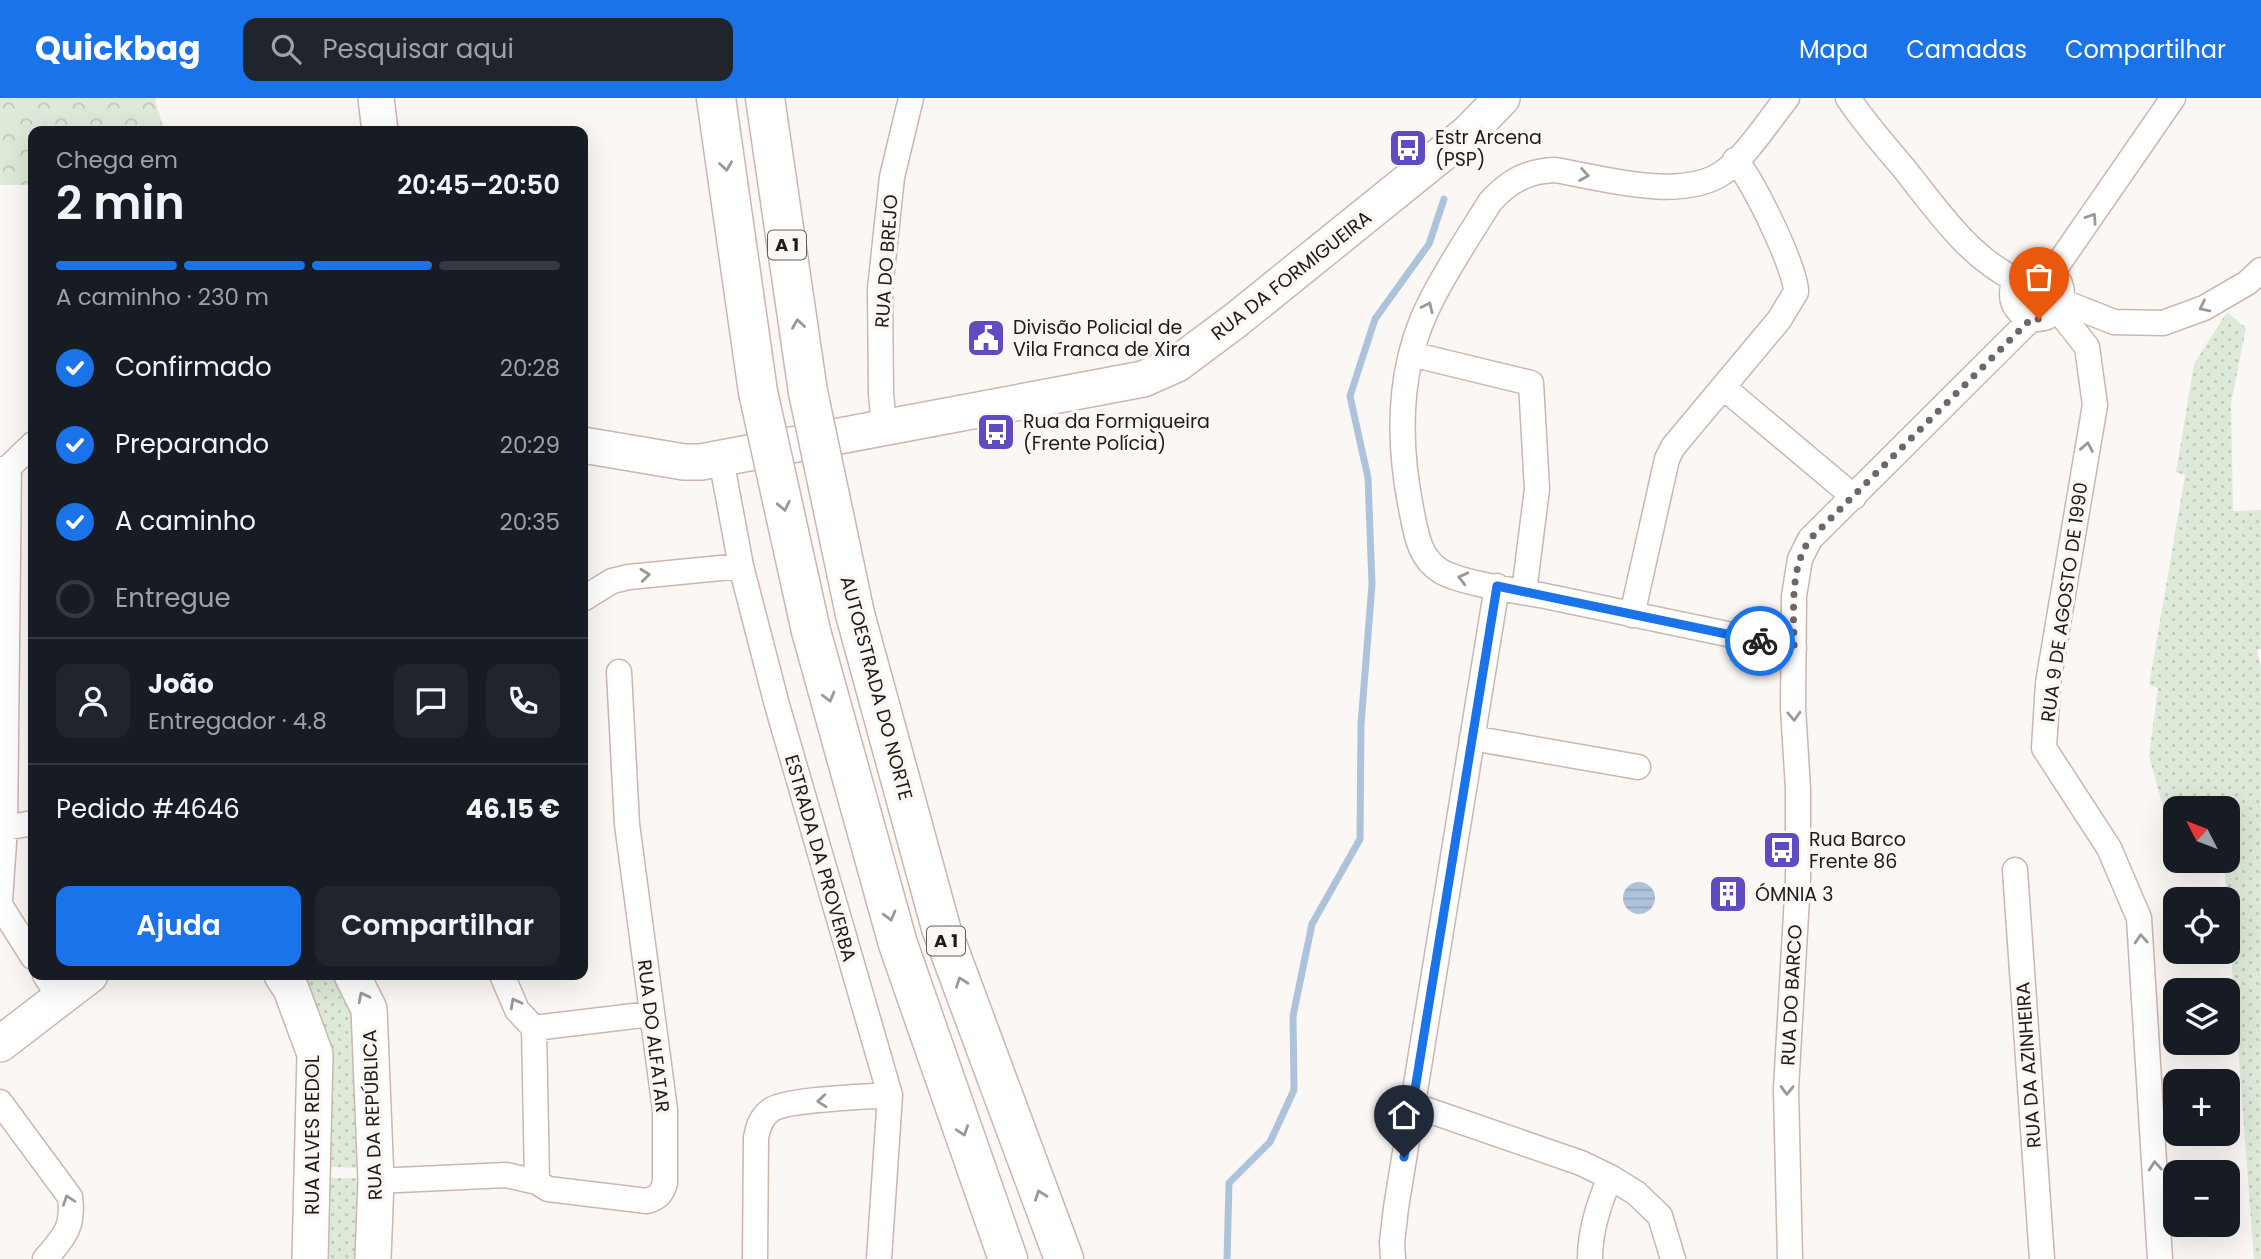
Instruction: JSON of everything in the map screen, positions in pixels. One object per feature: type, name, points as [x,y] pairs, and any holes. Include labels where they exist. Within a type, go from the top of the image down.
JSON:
[{"type":"highway","name":"A 1","points":[[716,98],[758,391],[811,631],[898,944],[1008,1259]]},
{"type":"highway","name":"AUTOESTRADA DO NORTE","points":[[765,98],[808,391],[855,614],[941,928],[1064,1259]]},
{"type":"street","points":[[376,98],[379,126]]},
{"type":"street","name":"RUA DO BREJO","points":[[884,427],[880,289],[892,177],[911,98]]},
{"type":"street","name":"RUA DA FORMIGUEIRA","points":[[588,446],[684,462],[721,459],[1143,379],[1177,364],[1370,214],[1469,132],[1502,98]]},
{"type":"street","points":[[1787,98],[1726,171],[1710,180],[1674,187],[1555,170],[1527,174],[1512,181],[1490,202],[1432,297],[1412,354],[1404,389],[1401,429],[1406,482],[1418,543],[1423,553],[1441,571],[1524,592],[1794,648]]},
{"type":"street","points":[[1848,98],[1941,216],[1995,270],[2016,280]]},
{"type":"street","points":[[2052,273],[2173,98]]},
{"type":"street","points":[[1632,615],[1667,458],[1672,447],[1779,320],[1796,292],[1793,271],[1748,176],[1735,160]]},
{"type":"street","points":[[2037,268],[2052,273],[2061,285],[2059,305],[2046,317],[2024,316],[2014,303],[2013,287],[2016,280],[2022,274],[2037,268]]},
{"type":"street","points":[[2059,305],[2114,322],[2163,323],[2204,308],[2247,282],[2261,270]]},
{"type":"street","name":"RUA 9 DE AGOSTO DE 1990","points":[[2059,305],[2087,347],[2095,405],[2048,683],[2044,748],[2109,848],[2139,918],[2160,1259]]},
{"type":"street","name":"RUA DO BARCO","points":[[1790,1259],[1786,1089],[1798,879],[1798,789],[1793,708],[1794,596],[1800,559],[1810,539],[2032,318]]},
{"type":"street","points":[[1412,354],[1531,383],[1537,488],[1524,592]]},
{"type":"street","points":[[1723,387],[1854,497]]},
{"type":"street","points":[[28,448],[4,469],[5,828],[0,903],[28,949]]},
{"type":"street","name":"ESTRADA DA PROVERBA","points":[[721,459],[741,566],[777,705],[890,1095],[879,1259]]},
{"type":"street","points":[[588,596],[612,581],[629,577],[741,566]]},
{"type":"street","points":[[1393,1259],[1395,1208],[1497,586]]},
{"type":"street","name":"RUA DO ALFATAR","points":[[376,1181],[506,1175],[537,1182],[548,1189],[647,1200],[654,1199],[663,1190],[665,1110],[627,824],[620,672]]},
{"type":"street","points":[[1472,738],[1637,766]]},
{"type":"street","points":[[5,828],[28,825]]},
{"type":"street","name":"RUA DA AZINHEIRA","points":[[2015,870],[2042,1259]]},
{"type":"street","points":[[0,1044],[52,986],[73,980]]},
{"type":"street","name":"RUA ALVES REDOL","points":[[285,980],[316,1054],[310,1259]]},
{"type":"street","name":"RUA DA REPÚBLICA","points":[[354,980],[369,1009],[376,1181],[373,1259]]},
{"type":"street","points":[[504,980],[517,1010],[534,1028],[537,1182]]},
{"type":"street","points":[[534,1028],[651,1014]]},
{"type":"street","points":[[755,1259],[756,1138],[764,1115],[783,1104],[890,1095]]},
{"type":"street","points":[[0,1102],[70,1197],[72,1214],[67,1233],[45,1259]]},
{"type":"street","points":[[1413,1105],[1581,1163],[1610,1177],[1636,1193],[1660,1216],[1673,1259]]},
{"type":"street","points":[[1590,1259],[1597,1209],[1610,1177]]},
{"type":"green space","points":[[0,98],[155,98],[163,126],[28,126],[28,185],[0,185]]},
{"type":"green space","points":[[2227,312],[2246,328],[2231,404],[2233,511],[2261,510],[2261,649],[2257,650],[2261,668],[2261,1259],[2254,1259],[2239,1055],[2240,978],[2233,978],[2232,964],[2240,964],[2240,887],[2226,887],[2225,873],[2240,873],[2240,796],[2163,796],[2163,807],[2149,756],[2158,688],[2149,685],[2185,475],[2176,472],[2194,364]]},
{"type":"green space","points":[[288,980],[347,980],[353,992],[366,1168],[328,1167]]},
{"type":"green space","points":[[323,1178],[366,1178],[363,1259],[316,1259]]},
{"type":"water","points":[[1639,882],[1650,887],[1655,898],[1650,909],[1639,914],[1628,909],[1623,898],[1628,887]]},
{"type":"waterway","points":[[1227,1259],[1229,1183],[1270,1142],[1294,1090],[1293,1016],[1312,924],[1360,839],[1361,724],[1372,584],[1368,478],[1350,396],[1375,319],[1429,244],[1444,199]]},
{"type":"way so far","points":[[1760,641],[1794,648],[1794,596],[1800,559],[1810,539],[2032,318],[2039,319]]},
{"type":"place","name":"Estr Arcena (PSP)","points":[[1408,148]]},
{"type":"place","name":"Divisão Policial de Vila Franca de Xira","points":[[986,338]]},
{"type":"place","name":"Rua da Formigueira (Frente Polícia)","points":[[996,432]]},
{"type":"place","name":"Rua Barco Frente 86","points":[[1782,850]]},
{"type":"place","name":"ÓMNIA 3","points":[[1728,894]]},
{"type":"route","points":[[1404,1157],[1497,586],[1760,641]]}]
